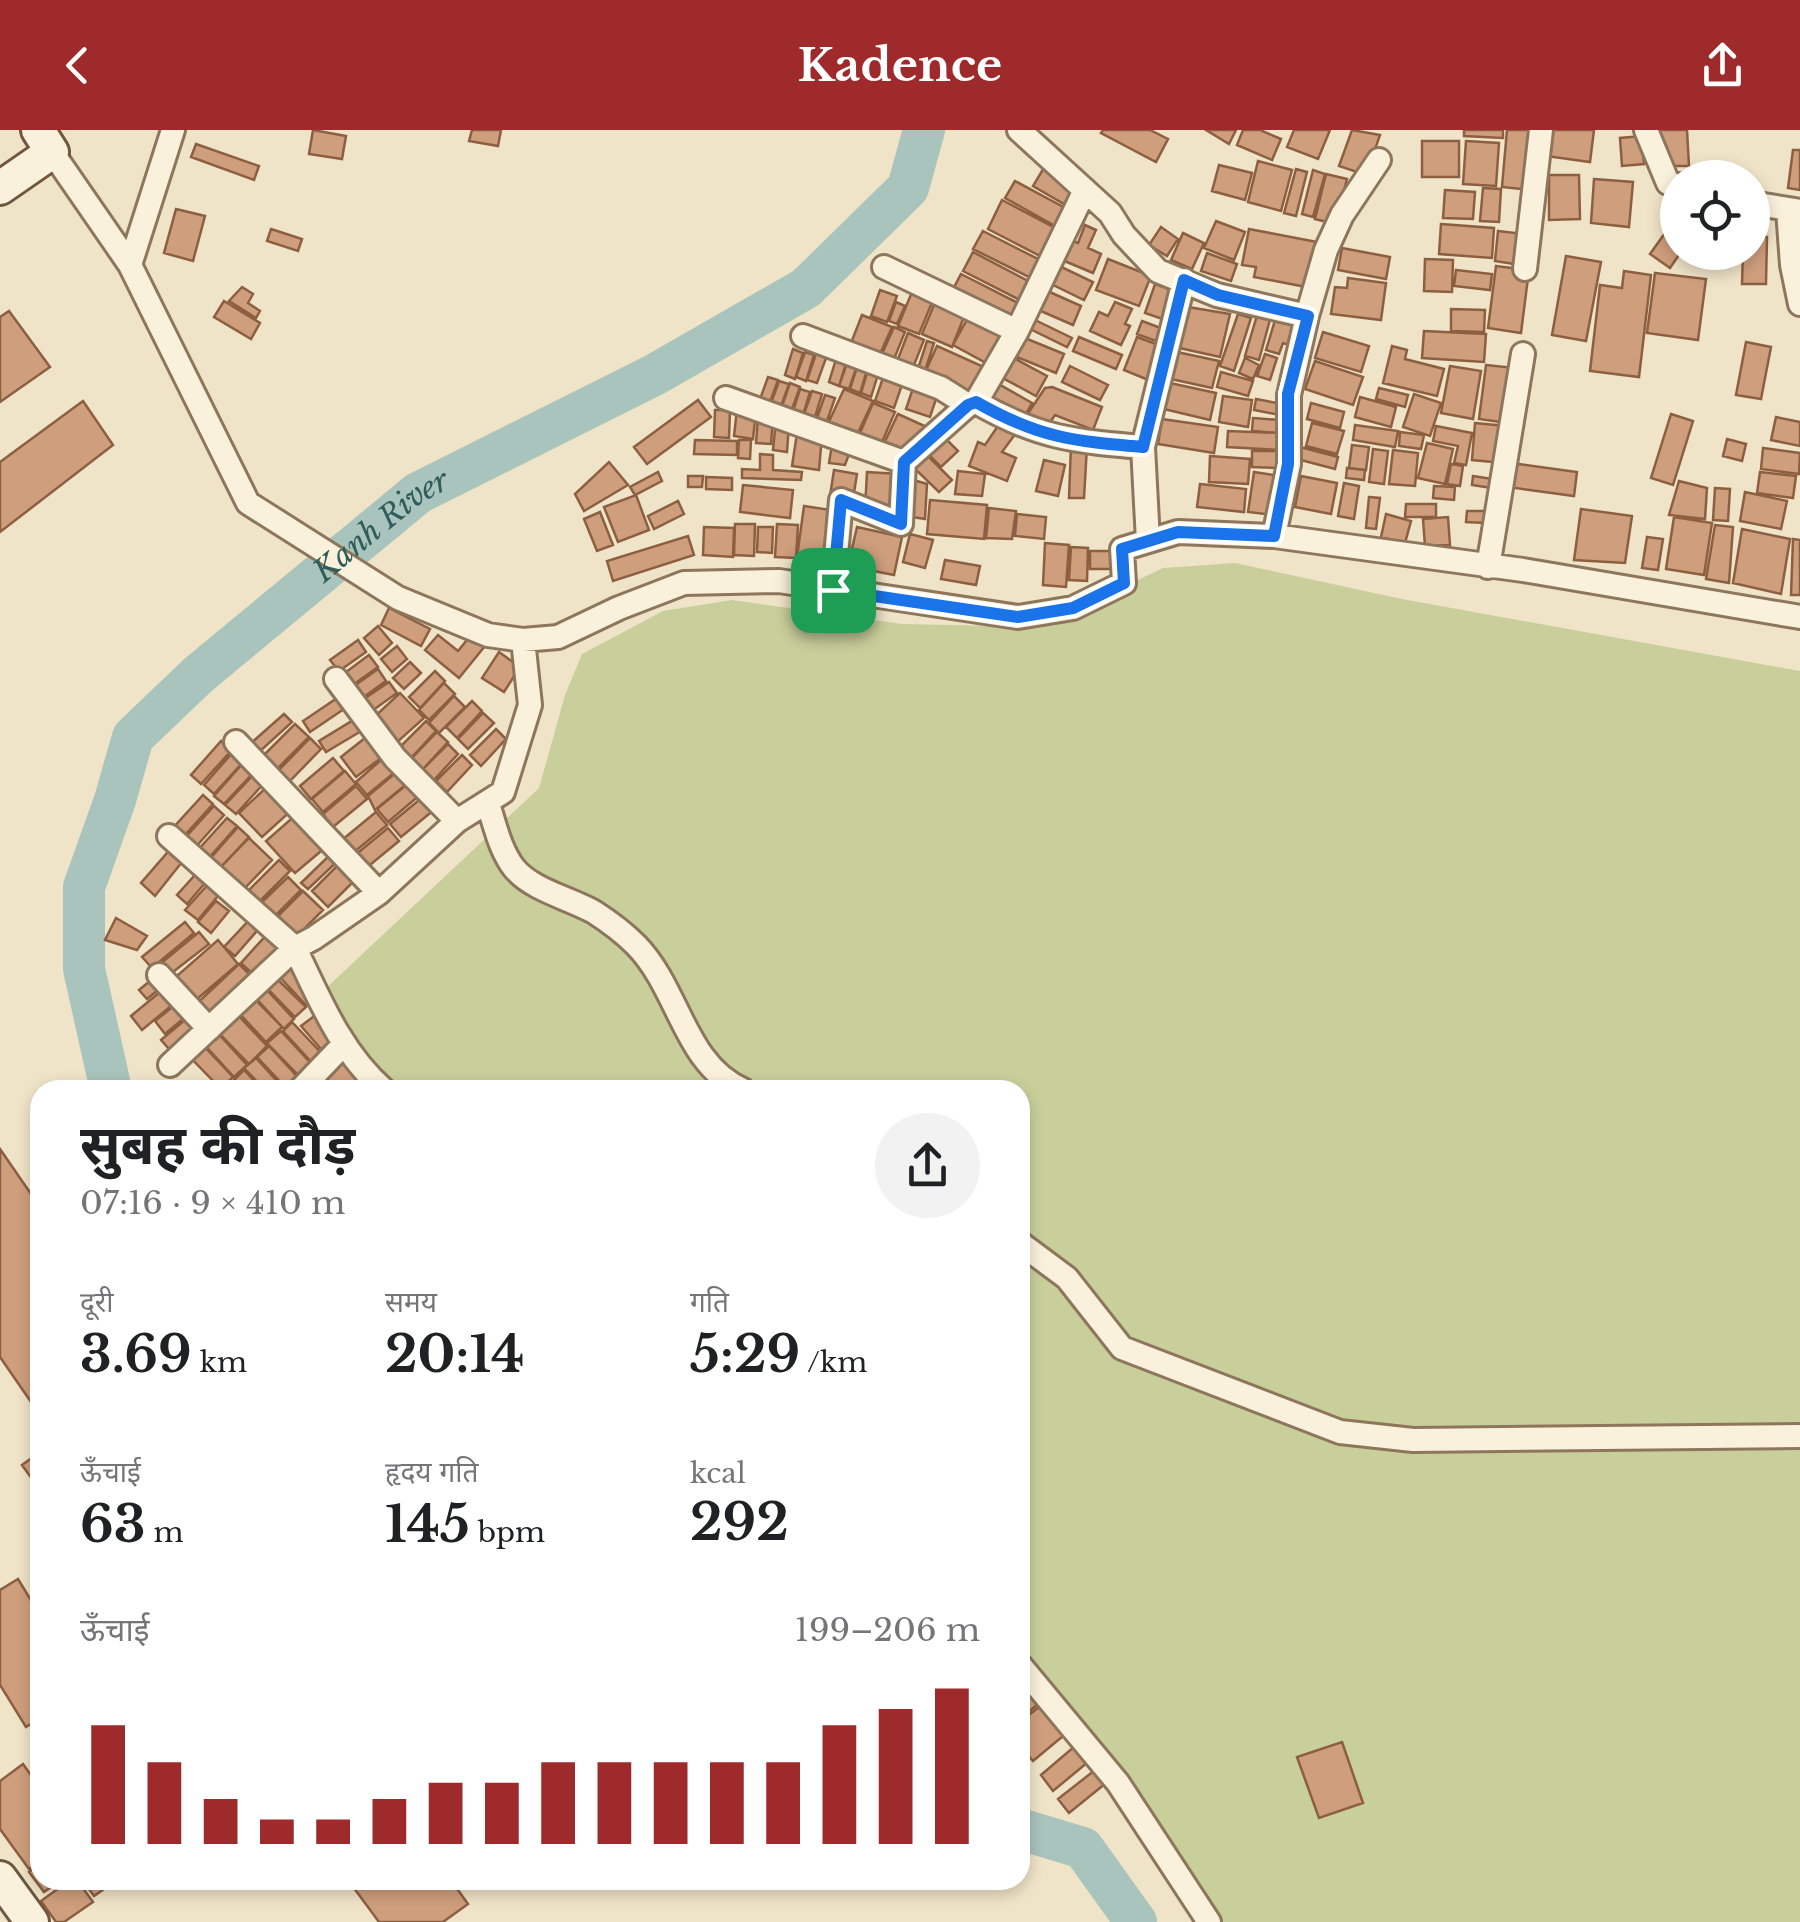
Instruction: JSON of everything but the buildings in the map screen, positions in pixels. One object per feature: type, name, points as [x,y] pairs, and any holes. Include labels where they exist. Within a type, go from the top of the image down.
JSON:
[{"type":"street","points":[[130,265],[173,130]]},
{"type":"street","points":[[1020,130],[1110,213],[1124,236],[1158,271],[1218,295],[1308,316]]},
{"type":"street","points":[[1526,269],[1541,130]]},
{"type":"street","points":[[1646,130],[1660,164]]},
{"type":"street","points":[[0,188],[45,141],[130,265],[248,503],[398,598],[488,635],[524,640],[558,637],[618,608],[684,584],[778,582],[1018,617],[1073,608],[1124,583],[1122,549],[1178,532],[1274,536],[1800,617]]},
{"type":"street","points":[[1274,536],[1288,464],[1288,394],[1326,250],[1342,214],[1379,160]]},
{"type":"street","points":[[833,590],[841,500],[901,524],[904,462],[972,404],[1017,331],[1085,190]]},
{"type":"street","points":[[1794,211],[1792,265],[1800,304]]},
{"type":"street","points":[[884,267],[1017,331]]},
{"type":"street","points":[[1148,541],[1143,447],[1184,280]]},
{"type":"street","points":[[803,336],[942,388],[1013,424],[1065,440],[1143,447]]},
{"type":"street","points":[[1488,567],[1523,354]]},
{"type":"street","points":[[726,398],[904,462]]},
{"type":"street","points":[[170,1066],[295,948],[379,893],[457,821],[503,792],[530,705],[524,640]]},
{"type":"street","points":[[336,679],[396,758],[457,821]]},
{"type":"street","points":[[236,742],[379,893]]},
{"type":"street","points":[[488,804],[512,865],[522,876],[594,913],[634,943],[669,988],[704,1061],[724,1080]]},
{"type":"street","points":[[168,836],[295,948],[344,1044],[374,1080]]},
{"type":"street","points":[[159,975],[209,1029]]},
{"type":"street","points":[[310,1080],[344,1044]]},
{"type":"street","points":[[1030,1250],[1067,1278],[1114,1340],[1131,1353],[1340,1432],[1413,1440],[1800,1436]]},
{"type":"street","points":[[1030,1677],[1118,1783],[1209,1922]]},
{"type":"street","points":[[0,1878],[32,1922]]},
{"type":"green space","points":[[1235,563],[1402,599],[1800,671],[1800,1922],[1208,1922],[1030,1684],[1030,1080],[363,1080],[323,991],[539,788],[565,695],[582,654],[663,611],[732,600],[902,624],[1000,626],[1079,608],[1163,568]]},
{"type":"waterway","name":"Kanh River","points":[[109,1080],[84,969],[84,887],[133,737],[199,674],[418,493],[654,375],[806,288],[908,188],[924,130]]},
{"type":"waterway","name":"Kanh River","points":[[1030,1832],[1083,1848],[1136,1922]]},
{"type":"route","points":[[1184,280],[1218,295],[1308,316],[1288,394],[1288,464],[1274,536],[1178,532],[1122,549],[1124,583],[1073,608],[1018,617],[833,590],[841,500],[901,524],[904,462],[968,405],[976,402],[1013,424],[1065,440],[1143,447],[1184,280]]}]
